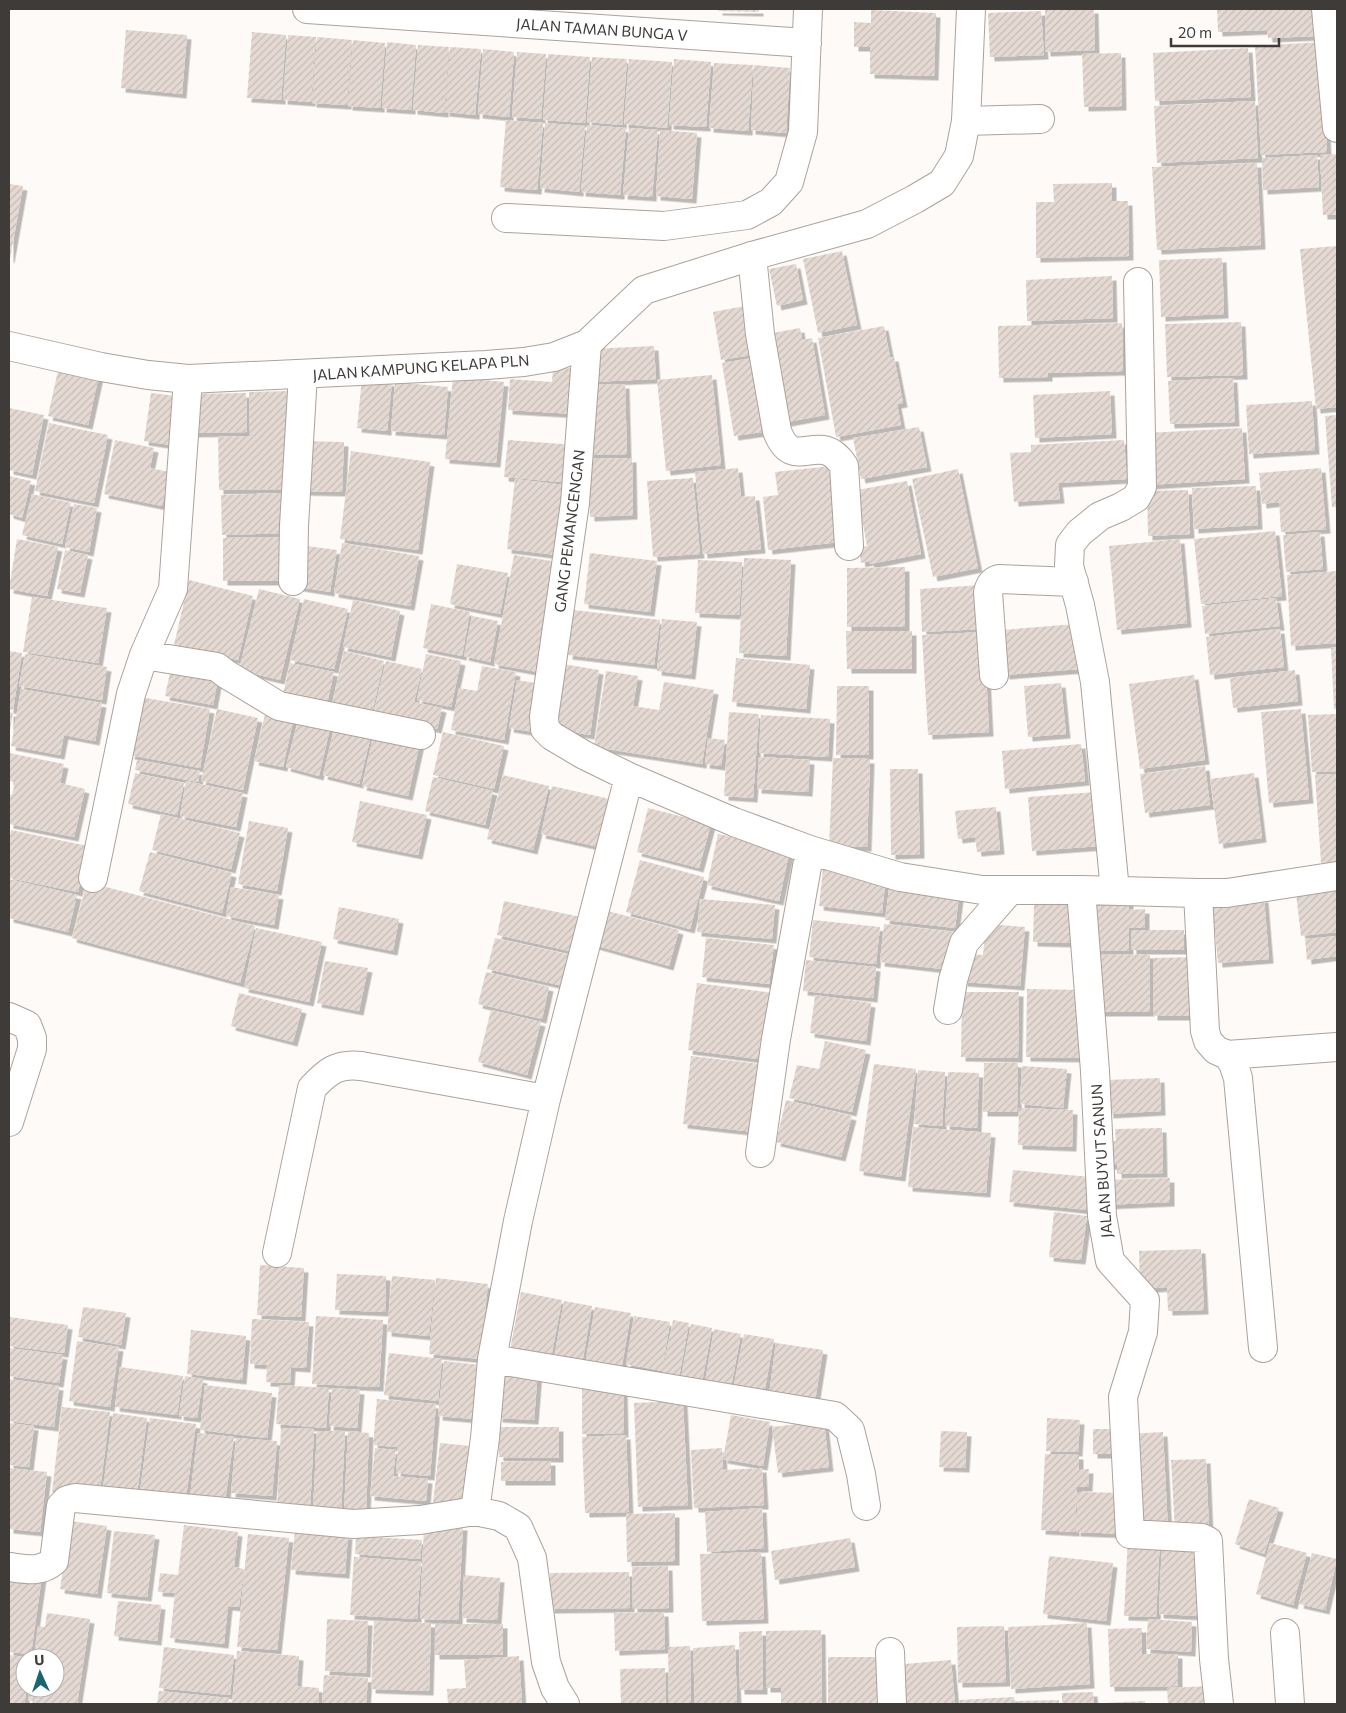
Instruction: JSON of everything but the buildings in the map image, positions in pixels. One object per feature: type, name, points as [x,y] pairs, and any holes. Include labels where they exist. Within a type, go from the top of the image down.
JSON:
[{"type":"street","name":"JALAN TAMAN BUNGA V","points":[[308,9],[807,43]]},
{"type":"street","points":[[506,218],[664,226],[747,215],[771,202],[790,182],[803,132],[808,9]]},
{"type":"street","name":"JALAN KAMPUNG KELAPA PLN","points":[[9,346],[100,367],[188,379],[524,362],[554,357],[586,344],[644,290],[752,256],[866,224],[942,183],[959,156],[966,121],[971,9]]},
{"type":"street","points":[[1326,9],[1337,128]]},
{"type":"street","points":[[966,121],[1040,119]]},
{"type":"street","points":[[752,256],[760,334],[777,431],[781,442],[788,449],[797,453],[823,449],[838,457],[844,466],[849,546]]},
{"type":"street","points":[[1115,891],[1095,682],[1080,604],[1069,566],[1070,544],[1079,533],[1100,516],[1136,498],[1142,487],[1138,282]]},
{"type":"street","name":"GANG PEMANCENGAN","points":[[586,344],[575,503],[544,717],[546,729],[552,736],[584,755],[629,777]]},
{"type":"street","points":[[293,581],[294,526],[303,374]]},
{"type":"street","points":[[93,878],[131,694],[144,655],[173,588],[188,379]]},
{"type":"street","points":[[994,675],[988,592],[993,581],[999,578],[1074,582]]},
{"type":"street","points":[[144,655],[217,667],[279,706],[421,735]]},
{"type":"street","points":[[475,1511],[485,1438],[492,1359],[518,1220],[546,1099],[629,777],[734,822],[810,850],[900,877],[982,890],[1226,892],[1337,876]]},
{"type":"street","points":[[760,1153],[776,1039],[810,850]]},
{"type":"street","points":[[948,1010],[952,980],[964,943],[1010,890]]},
{"type":"street","name":"JALAN BUYUT SANUN","points":[[1082,890],[1102,1216],[1110,1261],[1145,1300],[1143,1332],[1124,1397],[1130,1534],[1202,1538],[1208,1541],[1214,1659],[1219,1704]]},
{"type":"street","points":[[1198,893],[1205,1031],[1208,1041],[1216,1050],[1227,1055],[1233,1062],[1238,1078],[1263,1348]]},
{"type":"street","points":[[9,1017],[27,1025],[32,1038],[32,1049],[9,1122]]},
{"type":"street","points":[[1227,1055],[1337,1048]]},
{"type":"street","points":[[276,1253],[312,1088],[324,1076],[335,1069],[346,1064],[546,1099]]},
{"type":"street","points":[[492,1359],[835,1416],[850,1430],[861,1474],[866,1506]]},
{"type":"street","points":[[9,1567],[34,1570],[48,1566],[54,1561],[61,1506],[67,1500],[76,1498],[353,1524],[420,1520],[475,1511],[499,1516],[518,1527],[532,1558],[546,1662],[555,1688],[564,1704]]},
{"type":"street","points":[[1285,1633],[1290,1704]]},
{"type":"street","points":[[890,1652],[892,1704]]}]
